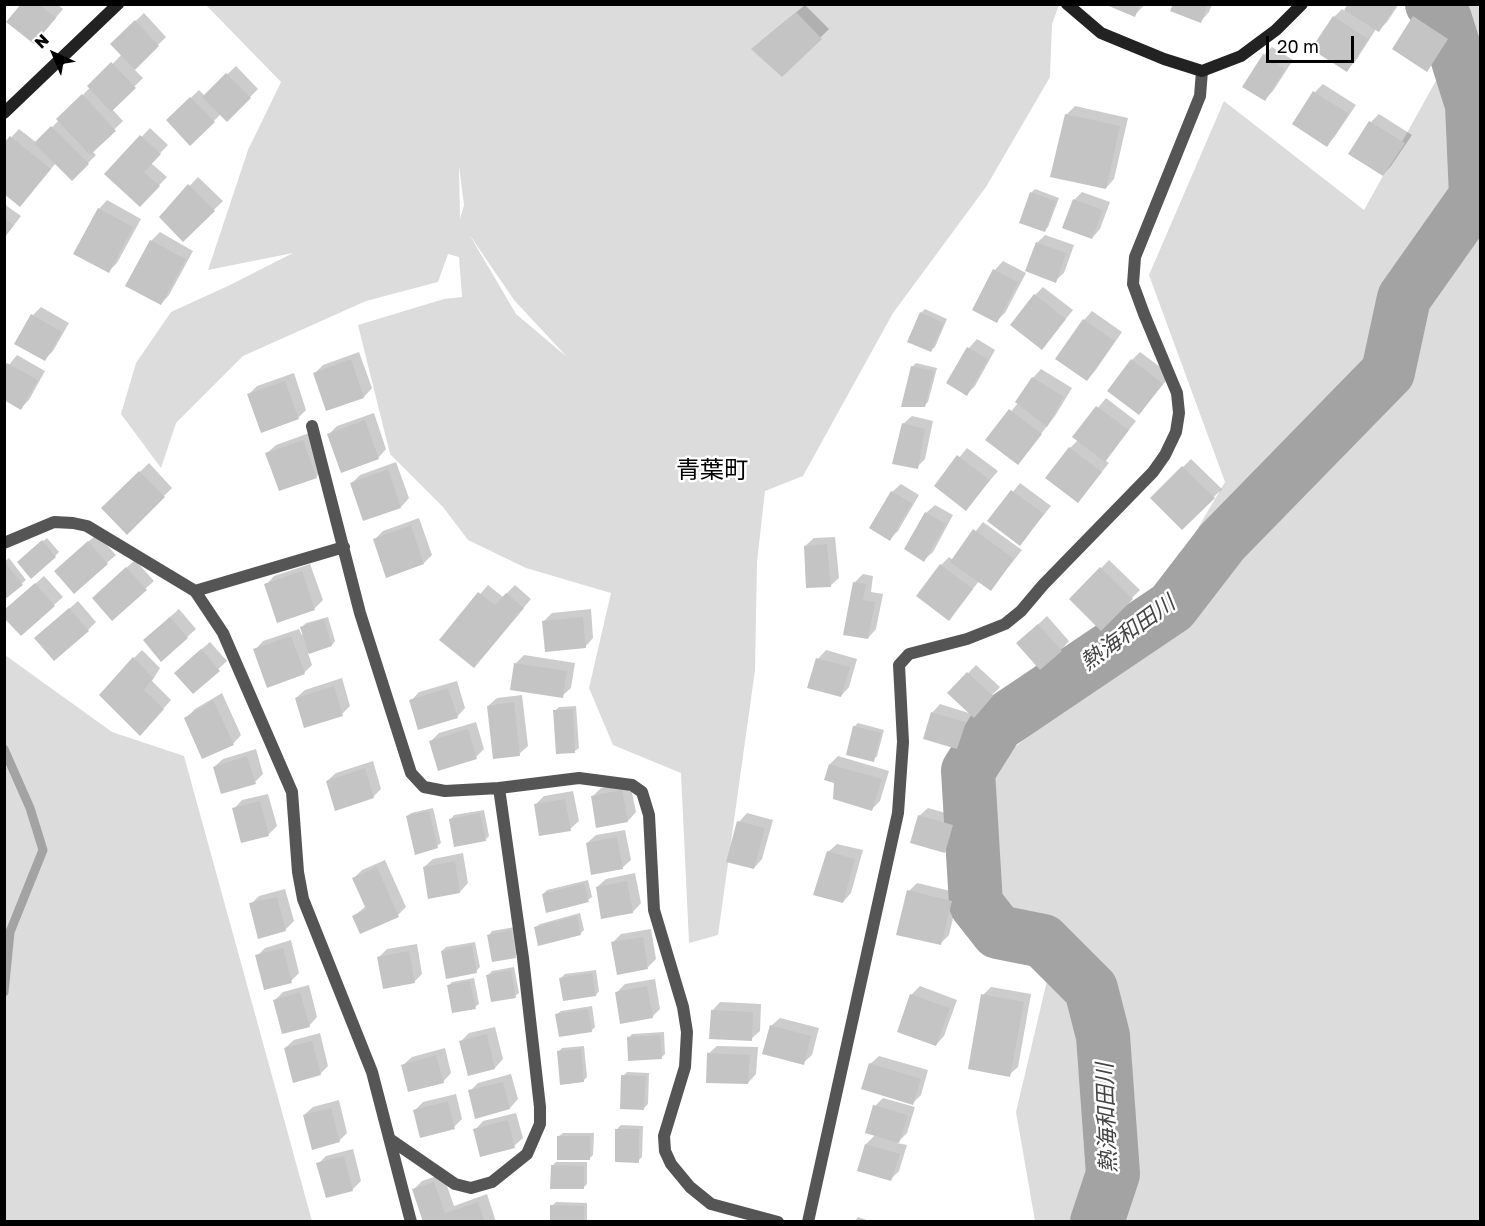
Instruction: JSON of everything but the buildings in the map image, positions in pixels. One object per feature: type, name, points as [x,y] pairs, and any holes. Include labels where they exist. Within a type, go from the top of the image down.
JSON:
[{"type":"street","points":[[4,113],[118,4]]},
{"type":"street","points":[[1067,4],[1101,33],[1164,59],[1202,71],[1241,56],[1276,30],[1302,4]]},
{"type":"street","points":[[808,1221],[898,813],[903,742],[899,666],[909,654],[967,639],[1005,624],[1021,611],[1043,585],[1153,472],[1165,455],[1176,432],[1179,413],[1177,393],[1133,284],[1135,257],[1200,96],[1202,71]]},
{"type":"street","points":[[312,426],[360,612],[411,773],[424,787],[445,791],[498,788],[579,778],[632,785],[642,792],[649,815],[654,910],[687,1032],[685,1067],[664,1136],[665,1151],[690,1187],[711,1204],[778,1221]]},
{"type":"street","points":[[4,543],[54,522],[87,526],[195,591],[223,633],[292,792],[298,872],[303,899],[372,1072],[392,1140],[411,1221]]},
{"type":"street","points":[[195,591],[344,547]]},
{"type":"street","points":[[392,1140],[455,1184],[471,1188],[492,1182],[527,1155],[540,1124],[523,958],[498,788]]},
{"type":"shaded area","points":[[206,5],[1059,5],[1052,24],[1050,77],[986,187],[893,313],[803,476],[765,491],[757,562],[755,670],[718,935],[689,943],[681,773],[613,745],[589,688],[611,593],[526,568],[468,540],[443,507],[390,454],[358,325],[444,299],[462,297],[459,257],[448,254],[438,282],[366,301],[243,356],[176,423],[161,468],[121,414],[136,363],[171,312],[293,253],[208,270],[248,150],[281,82]],"holes":[[[459,166],[464,205],[460,219]],[[469,234],[514,300],[567,357],[516,314]]]},
{"type":"shaded area","points":[[1450,5],[1480,5],[1480,1221],[1035,1221],[1016,1112],[1054,951],[987,903],[986,771],[1120,660],[1225,482],[1149,275],[1224,101],[1364,210],[1467,25]]},
{"type":"shaded area","points":[[5,655],[112,732],[184,756],[312,1221],[5,1221]]},
{"type":"waterway","name":"熱海和田川","points":[[1097,1222],[1113,1174],[1103,1036],[1091,989],[1043,941],[998,932],[976,904],[968,771],[997,725],[1172,607],[1222,542],[1388,372],[1404,298],[1476,196],[1472,105],[1445,19],[1432,4]]},
{"type":"waterway","points":[[4,749],[30,808],[43,850],[10,932],[4,992]]},
{"type":"district","name":"青葉町","points":[[712,470]]}]
